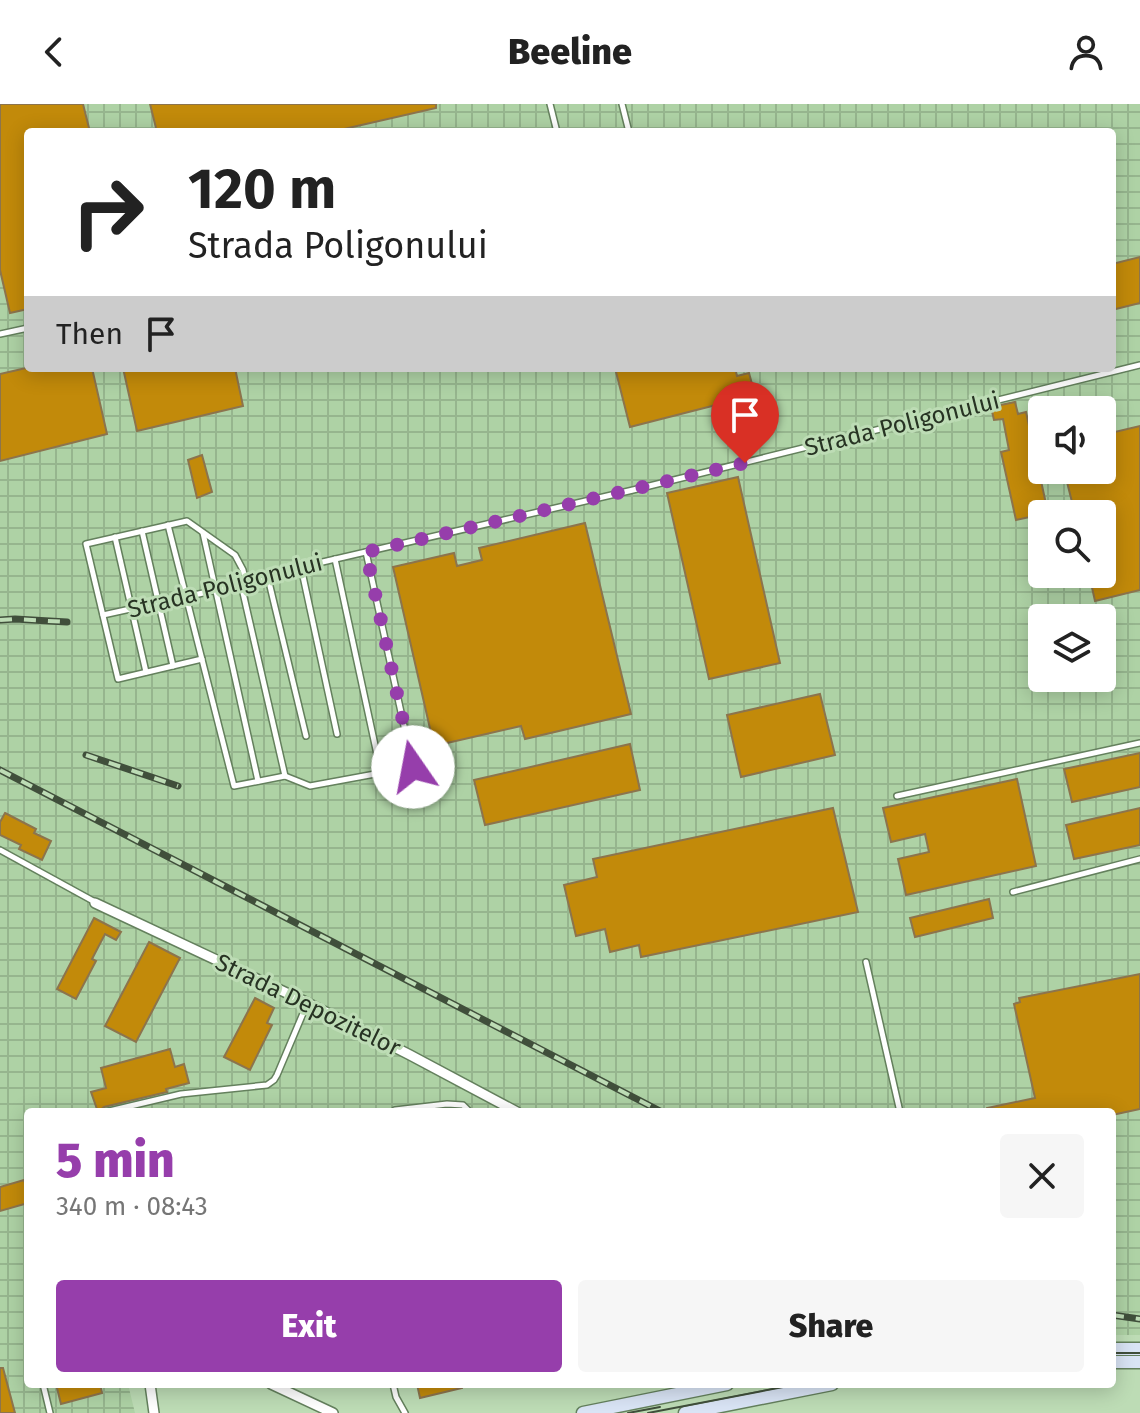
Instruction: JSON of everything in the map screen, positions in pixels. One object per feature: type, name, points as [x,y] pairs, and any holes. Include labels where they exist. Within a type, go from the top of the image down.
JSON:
[{"type":"main road","points":[[1116,1349],[1140,1349]]},
{"type":"main road","points":[[1116,1362],[1140,1362]]},
{"type":"main road","points":[[583,1413],[619,1409],[710,1388]]},
{"type":"main road","points":[[685,1413],[804,1388]]},
{"type":"street","name":"Strada Depozitelor","points":[[95,903],[308,1003],[509,1108]]},
{"type":"street","points":[[151,1388],[154,1413]]},
{"type":"street","points":[[280,1388],[333,1413]]},
{"type":"lane","points":[[550,104],[556,128]]},
{"type":"lane","points":[[622,104],[628,128]]},
{"type":"lane","points":[[0,334],[24,329]]},
{"type":"lane","name":"Strada Poligonului","points":[[1116,371],[1140,365]]},
{"type":"lane","name":"Strada Poligonului","points":[[103,615],[285,575],[301,567],[633,490],[1112,372]]},
{"type":"lane","points":[[202,659],[118,679],[86,544],[187,521],[235,555],[243,570],[285,776]]},
{"type":"lane","points":[[168,525],[234,786],[285,776],[310,786],[413,767],[366,552]]},
{"type":"lane","points":[[142,531],[173,666]]},
{"type":"lane","points":[[203,533],[258,781]]},
{"type":"lane","points":[[115,537],[146,672]]},
{"type":"lane","points":[[335,559],[381,773]]},
{"type":"lane","points":[[301,567],[337,734]]},
{"type":"lane","points":[[268,578],[306,736]]},
{"type":"lane","points":[[897,796],[1140,743]]},
{"type":"lane","points":[[0,850],[95,903]]},
{"type":"lane","points":[[1013,892],[1140,859]]},
{"type":"lane","points":[[866,962],[899,1108]]},
{"type":"lane","points":[[122,1108],[181,1094],[267,1085],[277,1075],[308,1003]]},
{"type":"lane","points":[[412,1108],[447,1104],[466,1108]]},
{"type":"lane","points":[[44,1388],[50,1413]]},
{"type":"lane","points":[[394,1388],[405,1413]]},
{"type":"shaded area","points":[[0,104],[1140,104],[1140,1335],[1116,1335],[1116,1108],[24,1108],[24,1388],[129,1388],[135,1413],[0,1413]]},
{"type":"building","points":[[0,104],[83,104],[89,128],[24,128],[24,310],[10,313],[0,270]]},
{"type":"building","points":[[150,104],[436,104],[436,108],[348,128],[156,128]]},
{"type":"building","points":[[1140,257],[1140,303],[1116,309],[1116,263]]},
{"type":"building","points":[[24,368],[24,372],[93,372],[107,434],[0,461],[0,374]]},
{"type":"building","points":[[124,372],[236,372],[243,406],[137,431]]},
{"type":"building","points":[[616,372],[736,372],[737,376],[749,373],[755,395],[630,427]]},
{"type":"building","points":[[1015,402],[1018,414],[1026,412],[1028,484],[1042,484],[1045,500],[1028,500],[1028,517],[1016,520],[1001,452],[1009,450],[1003,419],[994,420],[991,407]]},
{"type":"building","points":[[1140,426],[1140,590],[1095,601],[1092,588],[1116,588],[1116,500],[1072,500],[1068,484],[1116,484],[1116,432]]},
{"type":"building","points":[[202,455],[212,492],[197,498],[188,460]]},
{"type":"building","points":[[738,477],[780,663],[709,679],[667,493]]},
{"type":"building","points":[[585,523],[631,714],[525,739],[521,726],[434,746],[393,567],[454,553],[457,566],[482,560],[479,548]]},
{"type":"building","points":[[820,694],[835,755],[741,777],[727,715]]},
{"type":"building","points":[[630,744],[640,790],[485,825],[474,780]]},
{"type":"building","points":[[1140,753],[1140,787],[1072,802],[1064,769]]},
{"type":"building","points":[[1017,779],[1036,866],[906,895],[898,859],[929,852],[925,834],[891,842],[883,808]]},
{"type":"building","points":[[833,808],[858,912],[641,957],[639,945],[610,952],[605,929],[576,936],[564,885],[597,877],[593,859]]},
{"type":"building","points":[[1140,808],[1140,845],[1074,859],[1066,825]]},
{"type":"building","points":[[5,813],[36,829],[34,833],[51,841],[42,860],[0,835],[0,822]]},
{"type":"building","points":[[989,899],[993,918],[915,937],[910,918]]},
{"type":"building","points":[[94,918],[121,932],[116,940],[105,934],[92,959],[96,961],[76,999],[57,989]]},
{"type":"building","points":[[149,942],[180,958],[136,1042],[105,1026]]},
{"type":"building","points":[[1140,974],[1140,1109],[1116,1114],[1116,1108],[987,1108],[1035,1098],[1014,1004],[1020,1002],[1019,998]]},
{"type":"building","points":[[255,998],[274,1008],[267,1023],[272,1025],[250,1070],[224,1057]]},
{"type":"building","points":[[170,1049],[175,1067],[184,1064],[189,1083],[166,1089],[167,1092],[97,1108],[91,1092],[106,1088],[101,1068]]},
{"type":"building","points":[[24,1180],[24,1204],[0,1211],[0,1187]]},
{"type":"building","points":[[0,1368],[3,1368],[15,1413],[0,1413]]},
{"type":"building","points":[[57,1388],[101,1388],[102,1393],[61,1404]]},
{"type":"building","points":[[418,1388],[462,1388],[420,1398]]},
{"type":"tram line","points":[[1116,1353],[1140,1353]]},
{"type":"tram line","points":[[648,1413],[778,1388]]},
{"type":"tram line","points":[[628,1413],[660,1407]]},
{"type":"railway","points":[[0,620],[67,622]]},
{"type":"railway","points":[[86,755],[178,786]]},
{"type":"railway","points":[[0,770],[654,1108]]},
{"type":"railway","points":[[1116,1316],[1140,1319]]},
{"type":"route","points":[[413,767],[366,552],[745,463]]}]
